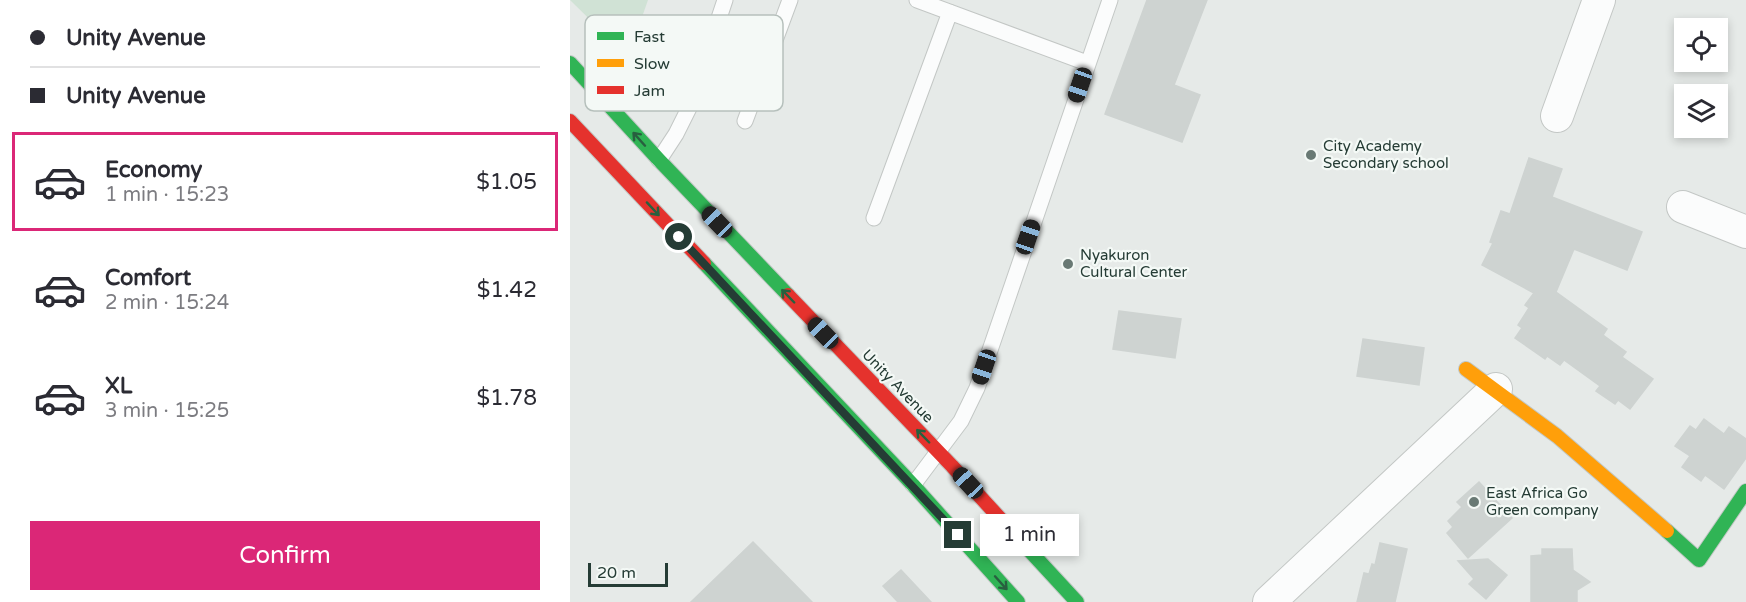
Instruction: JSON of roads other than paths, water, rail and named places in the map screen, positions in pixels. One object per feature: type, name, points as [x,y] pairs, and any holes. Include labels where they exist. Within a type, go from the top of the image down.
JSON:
[{"type":"main road","name":"Unity Avenue","points":[[570,63],[585,79]]},
{"type":"main road","name":"Unity Avenue","points":[[614,111],[939,453],[1077,602]]},
{"type":"main road","points":[[570,121],[913,485],[1018,602]]},
{"type":"main road","points":[[1466,369],[1496,389],[1608,479],[1699,560],[1746,491]]},
{"type":"street","points":[[1557,116],[1599,0]]},
{"type":"street","points":[[1683,207],[1746,232]]},
{"type":"street","points":[[1269,602],[1496,389]]},
{"type":"lane","points":[[720,15],[725,0]]},
{"type":"lane","points":[[783,19],[790,0]]},
{"type":"lane","points":[[917,0],[1087,63]]},
{"type":"lane","points":[[913,485],[962,421],[977,388],[1110,0]]},
{"type":"lane","points":[[874,218],[950,12]]},
{"type":"lane","points":[[659,160],[688,111]]},
{"type":"lane","points":[[745,122],[749,111]]},
{"type":"place","name":"City Academy Secondary school","points":[[1311,155]]},
{"type":"place","name":"Nyakuron Cultural Center","points":[[1068,264]]},
{"type":"place","name":"East Africa Go Green company","points":[[1474,502]]}]
